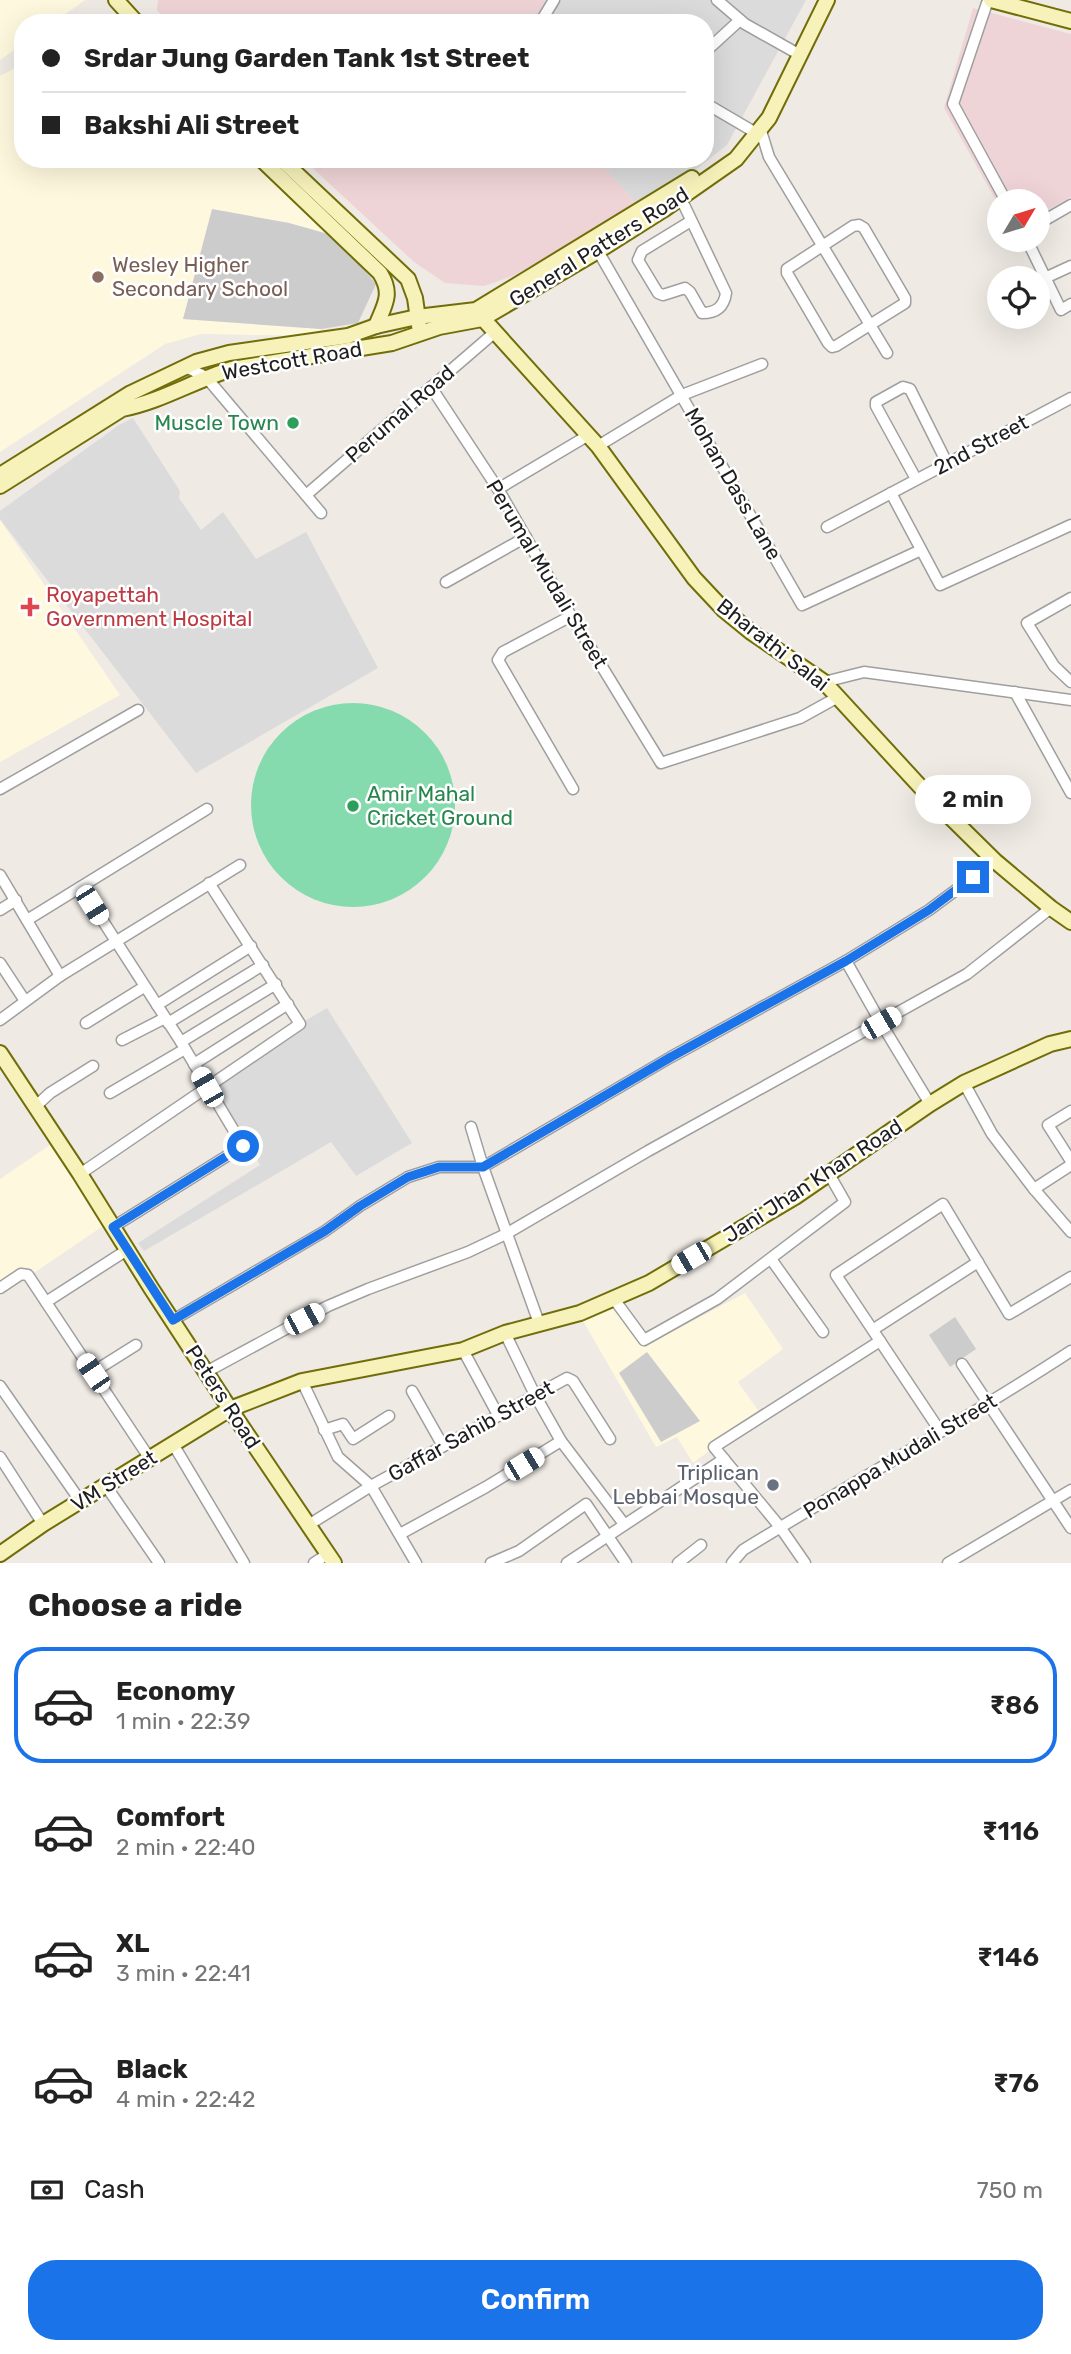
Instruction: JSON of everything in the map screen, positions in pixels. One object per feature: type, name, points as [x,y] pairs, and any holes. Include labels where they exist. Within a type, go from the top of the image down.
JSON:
[{"type":"main road","name":"General Patters Road","points":[[479,315],[598,250],[736,159],[756,130],[818,0]]},
{"type":"main road","name":"General Patters Road","points":[[714,163],[737,148],[769,118],[827,0]]},
{"type":"main road","points":[[990,0],[1071,21]]},
{"type":"main road","points":[[1024,0],[1071,12]]},
{"type":"main road","points":[[270,168],[380,273],[388,294],[376,326]]},
{"type":"main road","points":[[291,168],[408,279],[415,298],[421,334]]},
{"type":"main road","name":"General Patters Road","points":[[479,315],[707,168]]},
{"type":"main road","name":"Westcott Road","points":[[0,475],[131,393],[196,362],[229,353],[348,336],[376,326],[417,317],[479,315]]},
{"type":"main road","name":"Westcott Road","points":[[0,486],[121,409],[139,406],[206,377],[232,369],[392,343],[479,315]]},
{"type":"main road","name":"Bharathi Salai","points":[[479,315],[592,441],[694,578],[724,610],[824,682],[927,794],[995,860],[1071,922]]},
{"type":"main road","name":"Jani Jhan Khan Road","points":[[230,1409],[302,1381],[463,1350],[505,1333],[580,1313],[614,1299],[660,1276],[795,1197],[964,1083],[1050,1044],[1071,1039]]},
{"type":"main road","name":"Peters Road","points":[[0,1053],[230,1409],[331,1558]]},
{"type":"main road","name":"VM Street","points":[[0,1554],[43,1524],[230,1409]]},
{"type":"street","points":[[717,0],[740,20],[793,51]]},
{"type":"street","points":[[990,0],[953,104],[999,189]]},
{"type":"street","points":[[714,44],[740,20]]},
{"type":"street","points":[[714,108],[756,130],[769,157],[887,354]]},
{"type":"street","points":[[680,198],[726,293],[725,303],[710,313],[702,313],[685,288],[663,295],[658,293],[638,260],[642,251],[691,221]]},
{"type":"street","points":[[1050,217],[1071,205]]},
{"type":"street","points":[[853,226],[864,228],[905,298],[903,306],[832,347],[787,273],[791,264],[823,244],[853,226]]},
{"type":"street","name":"Mohan Dass Lane","points":[[598,250],[802,605],[921,550]]},
{"type":"street","points":[[1050,276],[1071,266]]},
{"type":"street","points":[[1050,288],[1061,310],[1071,304]]},
{"type":"street","name":"Perumal Road","points":[[306,495],[494,333]]},
{"type":"street","points":[[498,489],[682,395],[762,364]]},
{"type":"street","points":[[186,367],[206,377],[321,513]]},
{"type":"street","name":"Perumal Mudali Street","points":[[431,387],[498,489],[571,616],[661,763],[800,719],[838,697]]},
{"type":"street","points":[[916,479],[876,406],[876,402],[903,387],[910,389],[947,463]]},
{"type":"street","name":"2nd Street","points":[[827,527],[1071,398]]},
{"type":"street","points":[[891,493],[940,585],[1071,525]]},
{"type":"street","points":[[446,582],[526,537]]},
{"type":"street","points":[[1071,598],[1027,623],[1054,666],[1071,682]]},
{"type":"street","points":[[571,616],[503,652],[498,660],[573,789]]},
{"type":"street","points":[[824,682],[864,671],[1071,700]]},
{"type":"street","points":[[1015,691],[1071,793]]},
{"type":"street","points":[[0,789],[138,710]]},
{"type":"street","points":[[27,920],[207,809]]},
{"type":"street","points":[[173,1320],[325,1231],[408,1177],[439,1167],[483,1167],[671,1057],[846,961],[929,910],[995,860]]},
{"type":"street","points":[[0,1020],[114,941],[240,865]]},
{"type":"street","points":[[0,875],[60,976]]},
{"type":"street","points":[[80,1174],[300,1024],[209,883]]},
{"type":"street","points":[[81,887],[243,1145],[113,1227]]},
{"type":"street","points":[[0,910],[16,900]]},
{"type":"street","points":[[206,1372],[328,1306],[468,1252],[506,1234],[648,1151],[967,974],[1051,908]]},
{"type":"street","points":[[157,1005],[251,946]]},
{"type":"street","points":[[846,961],[930,1104]]},
{"type":"street","points":[[0,963],[25,1001]]},
{"type":"street","points":[[122,1040],[167,1021],[263,965]]},
{"type":"street","points":[[110,1093],[276,984]]},
{"type":"street","points":[[86,1023],[144,987]]},
{"type":"street","points":[[194,1064],[288,1004]]},
{"type":"street","points":[[36,1106],[50,1093],[93,1066]]},
{"type":"street","points":[[964,1083],[992,1134],[1071,1232]]},
{"type":"street","points":[[1034,1189],[1071,1163],[1048,1125],[1071,1111]]},
{"type":"street","points":[[471,1127],[539,1323]]},
{"type":"street","points":[[614,1299],[644,1340],[718,1299],[845,1202],[829,1174]]},
{"type":"street","points":[[940,1431],[836,1275],[943,1204],[1009,1314],[1071,1278]]},
{"type":"street","points":[[46,1302],[127,1250]]},
{"type":"street","points":[[771,1259],[823,1332]]},
{"type":"street","points":[[874,1329],[978,1262]]},
{"type":"street","points":[[0,1289],[26,1273],[150,1459]]},
{"type":"street","points":[[505,1333],[534,1395],[561,1441],[624,1524]]},
{"type":"street","points":[[805,1563],[780,1527],[714,1447],[880,1341]]},
{"type":"street","points":[[93,1373],[136,1345]]},
{"type":"street","points":[[463,1350],[498,1415]]},
{"type":"street","name":"Ponappa Mudali Street","points":[[732,1563],[743,1550],[988,1405],[1071,1351]]},
{"type":"street","points":[[962,1364],[1071,1528]]},
{"type":"street","name":"Gaffar Sahib Street","points":[[310,1524],[371,1486],[567,1378],[573,1381],[610,1439]]},
{"type":"street","points":[[302,1381],[338,1457],[371,1486],[416,1563]]},
{"type":"street","points":[[0,1386],[81,1502]]},
{"type":"street","points":[[412,1391],[443,1446]]},
{"type":"street","points":[[324,1430],[343,1424],[353,1439],[389,1416]]},
{"type":"street","points":[[400,1534],[486,1487],[561,1441]]},
{"type":"street","points":[[173,1444],[244,1563]]},
{"type":"street","points":[[0,1457],[43,1524]]},
{"type":"street","points":[[567,1563],[724,1459]]},
{"type":"street","points":[[106,1486],[159,1563]]},
{"type":"street","points":[[948,1563],[1071,1489]]},
{"type":"street","points":[[491,1563],[519,1551],[586,1504],[626,1563]]},
{"type":"street","points":[[678,1563],[701,1545]]},
{"type":"street","points":[[314,1563],[331,1558]]},
{"type":"shaded area","points":[[0,0],[85,0],[66,14],[14,14],[14,50],[0,60]]},
{"type":"shaded area","points":[[158,0],[551,0],[541,14],[160,14],[157,10]]},
{"type":"shaded area","points":[[551,0],[806,0],[727,145],[714,155],[714,14],[541,14]]},
{"type":"shaded area","points":[[973,8],[1071,34],[1071,197],[1050,208],[1050,189],[989,189],[944,108]]},
{"type":"shaded area","name":"Wesley Higher Secondary School","points":[[14,69],[14,168],[258,168],[335,236],[289,223],[217,210],[183,319],[321,329],[320,336],[201,334],[165,344],[0,452],[0,76]]},
{"type":"shaded area","points":[[313,168],[604,168],[638,205],[513,276],[484,286],[445,283],[414,262]]},
{"type":"shaded area","points":[[604,168],[698,168],[690,174],[638,205]]},
{"type":"shaded area","points":[[212,209],[289,223],[335,236],[376,284],[358,323],[321,329],[183,319]]},
{"type":"shaded area","points":[[133,418],[180,491],[179,498],[201,530],[223,512],[256,559],[306,532],[378,668],[196,773],[0,519],[0,511],[119,425]]},
{"type":"shaded area","name":"Royapettah Government Hospital","points":[[0,520],[120,695],[0,762]]},
{"type":"shaded area","points":[[327,1008],[412,1143],[356,1176],[331,1142],[144,1251],[138,1243],[260,1165],[213,1087],[303,1022]]},
{"type":"shaded area","points":[[50,1145],[103,1226],[0,1296],[0,1179]]},
{"type":"shaded area","points":[[745,1293],[783,1349],[738,1382],[760,1413],[693,1463],[677,1437],[656,1447],[583,1321],[615,1305],[644,1347]]},
{"type":"shaded area","points":[[955,1317],[976,1349],[950,1367],[929,1335]]},
{"type":"shaded area","points":[[647,1352],[700,1421],[661,1442],[619,1373]]},
{"type":"green space","name":"Amir Mahal Cricket Ground","points":[[353,703],[392,711],[410,720],[425,733],[438,748],[447,766],[455,805],[447,844],[438,862],[425,877],[410,890],[392,899],[353,907],[314,899],[296,890],[281,877],[268,862],[259,844],[251,805],[259,766],[268,748],[281,733],[296,720],[314,711]]},
{"type":"place","name":"Wesley Higher Secondary School","points":[[98,277]]},
{"type":"place","name":"Muscle Town","points":[[293,423]]},
{"type":"place","name":"Royapettah Government Hospital","points":[[30,607]]},
{"type":"place","name":"Amir Mahal Cricket Ground","points":[[353,806]]},
{"type":"place","name":"Triplican Lebbai Mosque","points":[[773,1485]]},
{"type":"route","points":[[243,1146],[113,1227],[173,1320],[325,1231],[408,1177],[439,1167],[483,1167],[671,1057],[846,961],[929,910],[973,877]]}]
